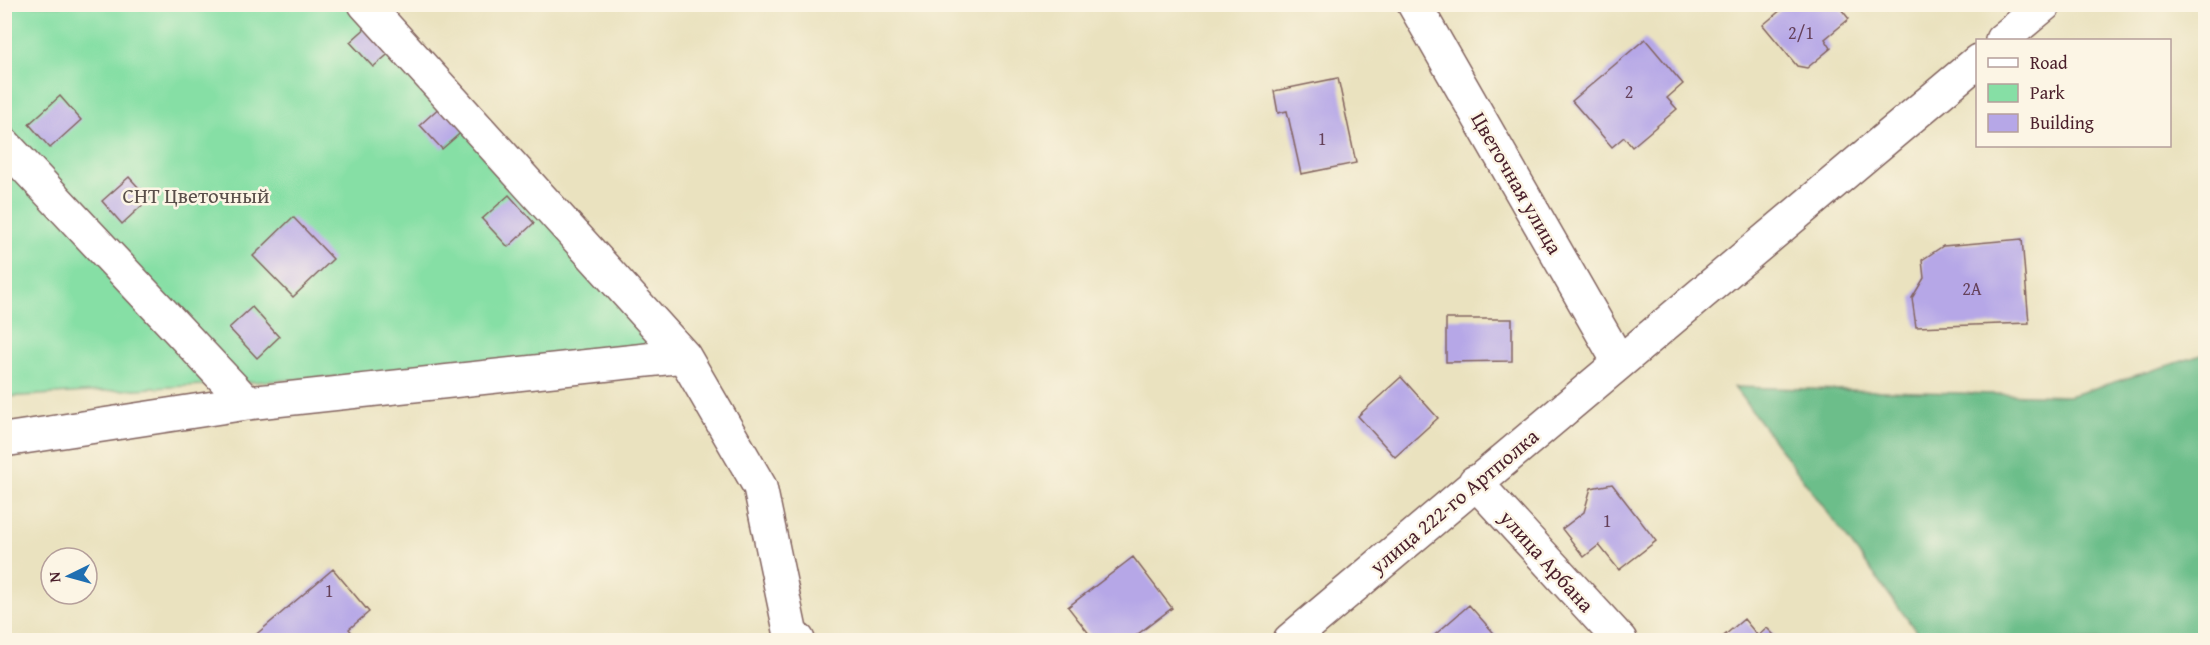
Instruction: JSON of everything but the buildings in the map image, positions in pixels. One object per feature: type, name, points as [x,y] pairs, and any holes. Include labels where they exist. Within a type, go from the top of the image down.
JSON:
[{"type":"street","points":[[365,4],[684,356],[760,487],[791,635],[798,640]]},
{"type":"street","name":"Цветочная улица","points":[[1414,4],[1619,362]]},
{"type":"street","points":[[2003,39],[2045,4]]},
{"type":"street","name":"улица 222-го Артполка","points":[[1290,640],[1976,62]]},
{"type":"street","points":[[4,144],[247,402]]},
{"type":"street","points":[[4,440],[247,402],[684,356]]},
{"type":"street","name":"улица Арбана","points":[[1475,482],[1620,640]]},
{"type":"green space","name":"СНТ Цветочный","points":[[5,5],[366,5],[684,356],[5,397]]},
{"type":"green space","points":[[2205,354],[2205,640],[1923,640],[1734,387],[2069,396]]}]
